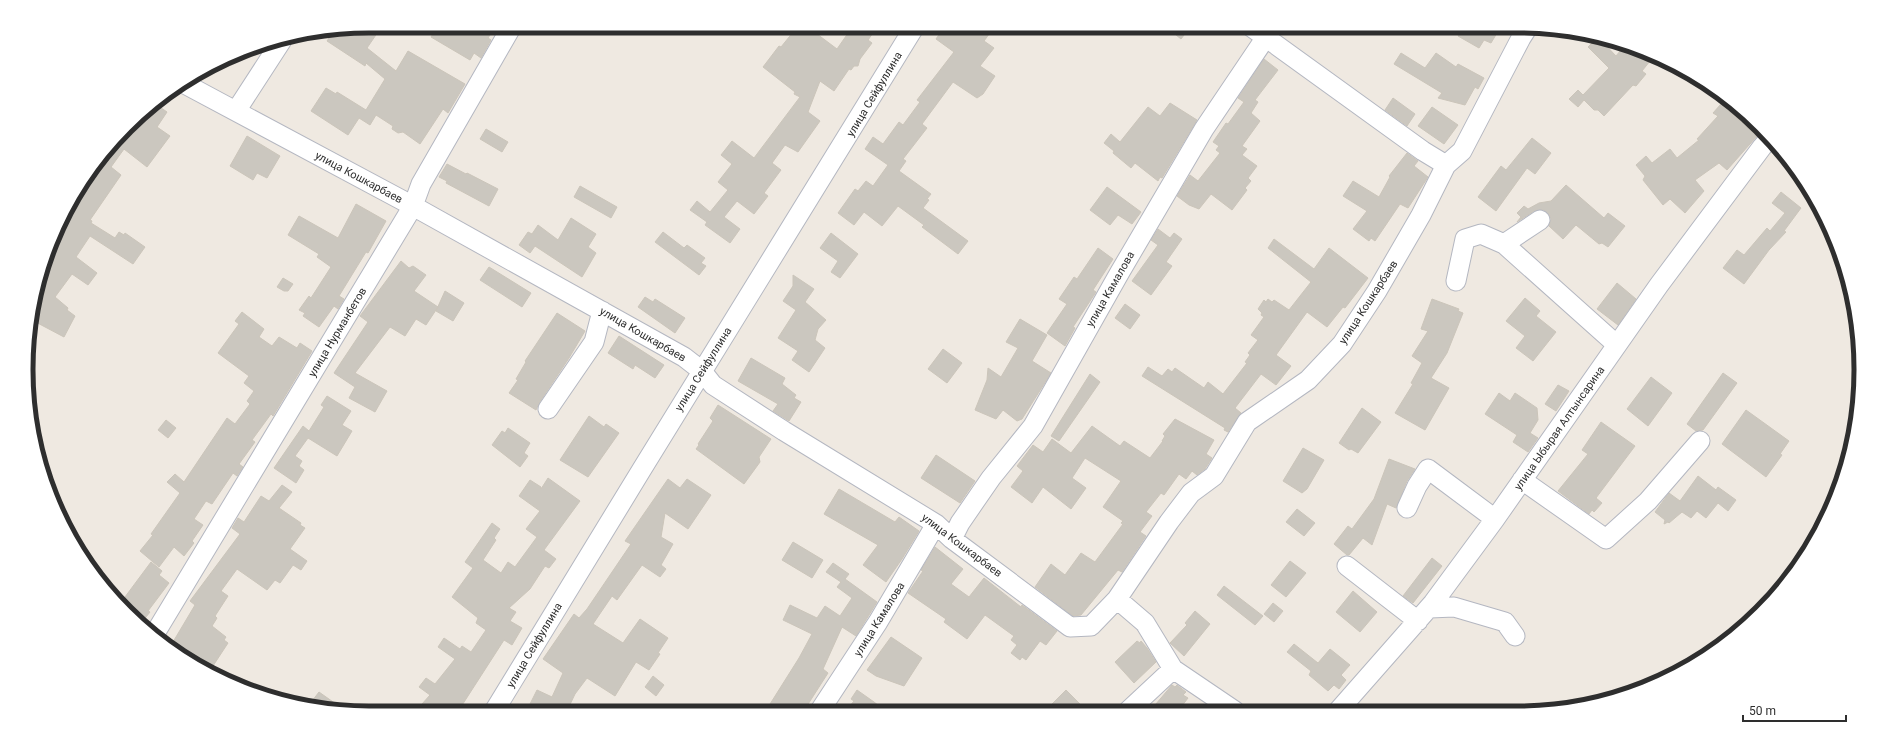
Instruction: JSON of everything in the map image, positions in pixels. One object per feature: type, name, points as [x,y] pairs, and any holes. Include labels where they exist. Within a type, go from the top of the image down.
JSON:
[{"type":"street","name":"улица Нурманбетов","points":[[157,630],[413,206],[421,184],[508,33]]},
{"type":"street","name":"улица Сейфуллина","points":[[497,706],[702,371],[912,33]]},
{"type":"street","points":[[1260,33],[1423,151],[1446,165]]},
{"type":"street","name":"улица Кошкарбаев","points":[[189,86],[413,206],[684,357],[702,371],[713,385],[784,431],[936,524],[952,539],[1070,627],[1091,626],[1117,599],[1169,522],[1191,493],[1214,476],[1247,422],[1308,380],[1342,344],[1377,291],[1418,222],[1446,165],[1462,151],[1524,33]]},
{"type":"street","name":"улица Камалова","points":[[952,539],[960,523],[991,478],[1033,426],[1112,285],[1204,129],[1266,37]]},
{"type":"street","points":[[236,111],[279,45]]},
{"type":"street","name":"улица Ыбырая Алтынсарина","points":[[1342,706],[1424,614],[1495,518],[1659,285],[1765,143]]},
{"type":"street","points":[[1504,244],[1540,220]]},
{"type":"street","points":[[1456,281],[1465,239],[1481,234],[1504,244],[1617,345]]},
{"type":"street","points":[[548,409],[594,342],[602,312]]},
{"type":"street","points":[[1522,480],[1606,539],[1648,501],[1700,441]]},
{"type":"street","points":[[1407,508],[1417,486],[1428,469],[1495,518]]},
{"type":"street","name":"улица Камалова","points":[[823,706],[878,622],[936,524]]},
{"type":"street","points":[[1347,566],[1424,614],[1454,607],[1505,622],[1515,636]]},
{"type":"street","points":[[1117,599],[1145,623],[1173,669],[1228,706]]},
{"type":"street","points":[[1133,706],[1173,669]]},
{"type":"building","points":[[377,33],[367,48],[396,71],[408,51],[465,84],[448,113],[443,109],[420,144],[403,132],[398,133],[392,129],[393,126],[376,115],[370,125],[359,118],[348,135],[311,111],[326,88],[336,94],[337,92],[366,110],[385,79],[366,63],[365,66],[327,41],[331,36]]},
{"type":"building","points":[[434,33],[491,33],[488,38],[491,40],[481,58],[474,53],[470,60],[431,37]]},
{"type":"building","points":[[792,33],[816,33],[837,49],[848,33],[873,33],[868,40],[872,43],[860,59],[858,66],[854,66],[851,70],[849,69],[834,91],[820,81],[808,112],[820,121],[798,152],[785,145],[772,163],[781,170],[764,193],[768,196],[754,214],[737,201],[724,217],[740,229],[730,243],[705,225],[707,222],[690,210],[697,201],[710,212],[728,190],[718,182],[732,164],[721,155],[732,141],[754,158],[800,97],[794,94],[795,92],[763,67],[779,46],[781,47]]},
{"type":"building","points":[[940,33],[990,33],[984,41],[994,48],[980,66],[995,76],[983,94],[977,98],[953,82],[922,124],[927,128],[903,159],[906,161],[899,171],[931,194],[927,199],[929,200],[923,208],[968,241],[958,254],[922,227],[924,225],[898,206],[882,226],[864,212],[854,225],[838,213],[855,189],[858,191],[866,181],[873,186],[888,165],[865,149],[873,137],[883,144],[899,122],[903,125],[920,102],[917,100],[954,52],[936,39]]},
{"type":"building","points":[[1174,33],[1186,33],[1181,39]]},
{"type":"building","points":[[1460,33],[1497,33],[1491,43],[1484,40],[1479,48],[1458,36]]},
{"type":"building","points":[[1594,41],[1605,44],[1616,56],[1621,49],[1650,61],[1642,71],[1646,74],[1636,86],[1633,85],[1604,116],[1598,110],[1594,110],[1584,100],[1578,107],[1569,99],[1578,90],[1583,95],[1609,68],[1588,47]]},
{"type":"building","points":[[1401,53],[1425,68],[1436,53],[1456,67],[1458,64],[1484,78],[1478,89],[1475,87],[1465,105],[1438,98],[1442,93],[1394,64]]},
{"type":"building","points":[[1264,59],[1278,70],[1255,100],[1258,102],[1251,113],[1260,121],[1242,146],[1247,149],[1242,155],[1257,166],[1248,178],[1251,181],[1245,188],[1247,190],[1232,210],[1211,194],[1199,209],[1189,205],[1177,196],[1190,175],[1198,181],[1220,153],[1216,150],[1219,146],[1213,142],[1226,123],[1228,124],[1244,102],[1238,98]]},
{"type":"building","points":[[1393,98],[1415,114],[1407,126],[1385,110]]},
{"type":"building","points":[[1170,103],[1197,120],[1162,178],[1160,177],[1158,181],[1135,163],[1131,168],[1113,153],[1114,151],[1104,143],[1111,134],[1120,142],[1148,107],[1160,116]]},
{"type":"building","points":[[1721,104],[1757,136],[1727,170],[1719,163],[1695,180],[1704,191],[1685,213],[1670,199],[1663,205],[1643,180],[1645,176],[1636,165],[1646,156],[1652,163],[1670,149],[1677,158],[1699,140],[1697,139],[1718,116],[1713,113]]},
{"type":"building","points":[[160,107],[167,112],[157,127],[170,136],[147,167],[124,149],[111,167],[121,175],[90,220],[92,221],[91,223],[115,238],[119,232],[124,235],[125,233],[145,247],[133,264],[90,236],[76,257],[97,273],[88,285],[72,274],[55,297],[75,316],[64,337],[36,322],[44,282],[59,241],[78,201],[103,165],[132,132]]},
{"type":"building","points":[[1432,107],[1458,125],[1444,144],[1418,126]]},
{"type":"building","points":[[486,129],[508,142],[502,152],[480,139]]},
{"type":"building","points":[[247,136],[280,156],[267,178],[257,173],[253,180],[230,166]]},
{"type":"building","points":[[1532,138],[1551,153],[1535,174],[1527,168],[1496,211],[1478,197],[1501,166],[1506,170]]},
{"type":"building","points":[[1407,153],[1418,161],[1414,166],[1428,177],[1408,208],[1400,204],[1375,241],[1371,238],[1369,241],[1353,229],[1367,211],[1343,196],[1353,181],[1379,197],[1390,177],[1389,176]]},
{"type":"building","points":[[447,164],[498,189],[489,206],[446,183],[447,181],[439,177]]},
{"type":"building","points":[[1566,185],[1604,218],[1608,213],[1625,226],[1608,247],[1602,243],[1599,244],[1576,225],[1563,239],[1549,226],[1551,219],[1549,214],[1544,210],[1534,211],[1517,222],[1521,217],[1517,213],[1524,206],[1528,209],[1539,203],[1551,201]]},
{"type":"building","points":[[580,186],[617,207],[611,218],[574,197]]},
{"type":"building","points":[[1107,187],[1141,212],[1132,224],[1118,215],[1110,225],[1090,210]]},
{"type":"building","points":[[1781,192],[1801,208],[1784,231],[1786,232],[1769,250],[1744,284],[1723,268],[1737,250],[1744,255],[1767,228],[1770,231],[1785,213],[1772,203]]},
{"type":"building","points":[[356,204],[386,221],[368,253],[366,252],[339,296],[344,299],[338,309],[334,306],[319,327],[303,316],[305,313],[299,310],[309,296],[311,298],[331,267],[317,257],[319,254],[288,235],[299,216],[338,238]]},
{"type":"building","points":[[571,218],[596,234],[588,247],[596,253],[582,277],[535,246],[530,253],[519,245],[528,232],[532,234],[538,225],[558,240]]},
{"type":"building","points":[[1158,229],[1170,238],[1174,233],[1182,239],[1166,262],[1172,266],[1151,295],[1132,281],[1158,245],[1151,240]]},
{"type":"building","points":[[663,232],[684,248],[687,245],[705,258],[701,263],[706,266],[699,275],[655,242]]},
{"type":"building","points":[[831,233],[858,254],[840,278],[831,272],[838,261],[820,248]]},
{"type":"building","points":[[1274,239],[1314,269],[1329,248],[1368,278],[1345,308],[1343,307],[1327,327],[1307,312],[1276,355],[1291,366],[1276,385],[1261,374],[1235,408],[1241,413],[1228,432],[1224,430],[1225,428],[1142,376],[1148,367],[1162,376],[1168,369],[1172,372],[1175,368],[1204,388],[1208,382],[1223,394],[1247,363],[1245,362],[1250,355],[1248,353],[1258,340],[1251,335],[1264,317],[1258,309],[1264,300],[1266,302],[1268,299],[1272,302],[1274,300],[1289,310],[1311,282],[1268,248]]},
{"type":"building","points":[[1098,248],[1113,259],[1093,290],[1096,292],[1073,327],[1075,328],[1065,346],[1047,333],[1067,304],[1059,299],[1074,277],[1077,279]]},
{"type":"building","points":[[401,261],[409,268],[413,266],[426,275],[414,291],[438,307],[426,325],[416,319],[405,336],[390,327],[355,373],[387,391],[375,412],[349,398],[355,387],[334,373],[368,322],[360,316]]},
{"type":"building","points":[[489,267],[531,293],[522,307],[480,280]]},
{"type":"building","points":[[793,275],[814,289],[805,302],[826,320],[818,329],[815,340],[825,348],[809,372],[792,360],[798,351],[778,338],[796,310],[783,301],[793,286]]},
{"type":"building","points":[[283,278],[293,284],[288,291],[284,291],[277,287]]},
{"type":"building","points":[[1617,283],[1636,299],[1618,325],[1597,309]]},
{"type":"building","points":[[445,291],[464,303],[453,321],[436,311]]},
{"type":"building","points":[[645,297],[653,302],[655,299],[685,318],[675,333],[638,307]]},
{"type":"building","points":[[1525,298],[1540,311],[1536,316],[1556,332],[1533,361],[1516,348],[1525,336],[1506,321]]},
{"type":"building","points":[[1432,299],[1459,309],[1458,311],[1463,313],[1447,353],[1431,378],[1449,388],[1425,430],[1395,413],[1413,384],[1411,383],[1422,363],[1412,356],[1428,331],[1421,329]]},
{"type":"building","points":[[1125,304],[1140,315],[1130,329],[1115,318]]},
{"type":"building","points":[[242,312],[264,329],[259,337],[272,346],[279,337],[297,348],[300,343],[312,351],[273,416],[271,414],[252,440],[255,442],[239,464],[243,467],[237,476],[233,473],[212,504],[206,501],[194,519],[203,525],[192,541],[194,543],[184,556],[174,547],[159,567],[140,551],[153,535],[151,534],[180,493],[167,482],[175,474],[184,482],[227,418],[235,424],[250,404],[247,401],[254,391],[244,383],[249,376],[218,353],[239,324],[235,321]]},
{"type":"building","points":[[557,313],[585,331],[536,410],[509,393],[518,380],[516,379],[526,362],[525,361]]},
{"type":"building","points":[[1020,319],[1047,335],[1032,361],[1051,373],[1022,419],[1017,421],[1003,410],[996,419],[975,410],[987,380],[988,368],[1001,377],[1018,348],[1006,342]]},
{"type":"building","points":[[619,336],[664,365],[655,378],[635,365],[633,369],[608,353]]},
{"type":"building","points":[[943,349],[962,363],[947,383],[928,369]]},
{"type":"building","points":[[751,358],[785,378],[782,384],[796,395],[794,398],[801,402],[789,421],[773,411],[778,404],[738,381]]},
{"type":"building","points":[[1723,373],[1737,383],[1703,430],[1696,431],[1687,424]]},
{"type":"building","points":[[1090,374],[1100,382],[1059,441],[1051,436]]},
{"type":"building","points":[[1651,377],[1672,393],[1648,426],[1627,409]]},
{"type":"building","points":[[1558,385],[1569,391],[1556,411],[1545,404]]},
{"type":"building","points":[[1499,393],[1510,401],[1515,393],[1537,408],[1538,420],[1530,433],[1538,438],[1528,452],[1513,442],[1517,435],[1485,414]]},
{"type":"building","points":[[327,396],[351,411],[342,425],[352,431],[337,456],[308,438],[295,456],[302,461],[299,466],[304,470],[296,483],[274,468],[303,426],[309,431],[324,407],[321,405]]},
{"type":"building","points":[[718,405],[771,439],[759,457],[760,462],[744,484],[696,449],[713,421],[710,418]]},
{"type":"building","points":[[1362,408],[1381,422],[1358,453],[1351,449],[1349,450],[1339,443]]},
{"type":"building","points":[[1746,410],[1789,441],[1780,454],[1782,455],[1766,477],[1722,444]]},
{"type":"building","points":[[589,416],[604,427],[606,424],[619,433],[588,477],[560,460]]},
{"type":"building","points":[[1175,419],[1214,440],[1206,454],[1212,458],[1205,469],[1197,475],[1192,471],[1186,479],[1179,474],[1164,495],[1161,493],[1146,512],[1152,516],[1140,532],[1146,536],[1122,572],[1118,570],[1081,615],[1073,616],[1035,587],[1051,564],[1065,575],[1081,553],[1095,562],[1123,524],[1121,523],[1123,521],[1103,507],[1121,481],[1085,458],[1072,478],[1086,488],[1071,509],[1043,487],[1032,503],[1011,487],[1023,471],[1017,466],[1033,445],[1043,452],[1052,439],[1071,453],[1092,426],[1120,446],[1124,441],[1150,458],[1163,441],[1165,436],[1163,434]]},
{"type":"building","points":[[166,420],[176,428],[168,438],[158,430]]},
{"type":"building","points":[[1601,422],[1635,446],[1596,498],[1602,503],[1594,512],[1592,510],[1589,514],[1558,491],[1588,454],[1582,450]]},
{"type":"building","points":[[508,428],[530,443],[524,453],[528,456],[520,467],[492,445],[502,431],[505,433]]},
{"type":"building","points":[[1303,448],[1324,460],[1307,489],[1302,493],[1283,481]]},
{"type":"building","points":[[936,455],[975,481],[960,503],[921,478]]},
{"type":"building","points":[[1389,459],[1415,469],[1407,481],[1396,508],[1387,504],[1372,545],[1363,538],[1349,555],[1347,555],[1334,544],[1348,526],[1352,529],[1374,499]]},
{"type":"building","points":[[1698,476],[1716,490],[1718,487],[1736,500],[1728,511],[1718,503],[1706,518],[1697,511],[1691,518],[1682,512],[1669,523],[1664,524],[1665,520],[1655,512],[1669,493],[1680,501]]},
{"type":"building","points":[[548,478],[580,501],[544,550],[556,559],[549,568],[545,566],[530,589],[509,608],[516,612],[510,621],[522,628],[512,645],[504,640],[462,706],[424,706],[422,704],[430,695],[419,687],[426,678],[435,684],[455,659],[438,647],[444,638],[460,649],[462,646],[471,652],[486,630],[476,623],[478,618],[452,597],[473,568],[465,562],[492,523],[500,529],[494,538],[496,540],[483,560],[501,573],[508,562],[515,567],[537,537],[526,529],[540,511],[519,496],[530,480],[541,487],[541,489]]},
{"type":"building","points":[[668,479],[680,488],[687,479],[711,495],[688,529],[665,513],[661,537],[673,544],[661,565],[666,569],[660,577],[642,565],[617,600],[612,596],[593,624],[623,643],[640,619],[668,638],[658,653],[660,654],[649,670],[636,662],[615,696],[587,678],[575,694],[569,706],[529,706],[537,690],[552,697],[563,673],[543,659],[574,614],[579,618],[587,609],[631,544],[625,541]]},
{"type":"building","points":[[282,485],[292,492],[279,508],[301,523],[300,525],[305,528],[290,549],[307,561],[301,570],[293,565],[280,583],[275,580],[267,590],[237,569],[221,591],[228,596],[215,616],[217,618],[212,626],[226,637],[224,640],[228,643],[212,667],[201,661],[173,642],[195,605],[190,601],[240,534],[232,528],[238,518],[244,522],[261,496],[269,501]]},
{"type":"building","points":[[839,489],[895,522],[899,517],[919,531],[886,582],[863,565],[878,545],[824,514]]},
{"type":"building","points":[[1297,509],[1315,523],[1304,536],[1286,522]]},
{"type":"building","points":[[793,542],[823,560],[812,578],[782,560]]},
{"type":"building","points":[[935,547],[963,569],[951,584],[969,597],[984,578],[1021,607],[1022,605],[1057,631],[1046,645],[1040,641],[1026,660],[1022,657],[1020,660],[1011,653],[1017,645],[1011,640],[1014,636],[985,615],[967,639],[944,622],[946,619],[908,593],[923,571],[921,570]]},
{"type":"building","points":[[1432,558],[1442,566],[1413,603],[1403,596]]},
{"type":"building","points":[[1290,561],[1306,573],[1286,597],[1271,585]]},
{"type":"building","points":[[151,562],[162,571],[159,575],[169,583],[148,611],[150,612],[145,619],[124,598]]},
{"type":"building","points":[[833,563],[849,574],[845,579],[877,602],[856,636],[842,627],[823,669],[828,673],[807,706],[769,706],[799,658],[812,634],[783,620],[790,605],[817,618],[825,606],[840,616],[852,598],[837,587],[841,582],[826,572]]},
{"type":"building","points":[[1224,586],[1263,616],[1255,625],[1217,595]]},
{"type":"building","points":[[1353,591],[1377,612],[1360,632],[1336,612]]},
{"type":"building","points":[[1273,603],[1283,611],[1274,622],[1264,614]]},
{"type":"building","points":[[1195,611],[1210,624],[1184,656],[1170,643],[1187,625],[1185,623]]},
{"type":"building","points":[[891,637],[922,658],[904,686],[876,676],[867,670]]},
{"type":"building","points":[[1137,641],[1140,643],[1141,641],[1156,662],[1134,683],[1115,662]]},
{"type":"building","points":[[1294,644],[1318,663],[1330,649],[1350,665],[1341,675],[1346,680],[1339,689],[1334,685],[1328,691],[1309,675],[1311,671],[1287,652]]},
{"type":"building","points":[[653,676],[664,685],[656,696],[645,687]]},
{"type":"building","points":[[1172,685],[1175,687],[1177,685],[1186,692],[1183,695],[1188,698],[1182,706],[1154,706]]},
{"type":"building","points":[[857,690],[879,706],[850,706],[854,701],[851,699]]},
{"type":"building","points":[[1066,690],[1082,706],[1050,706]]},
{"type":"building","points":[[319,692],[336,704],[326,703],[312,701]]}]
